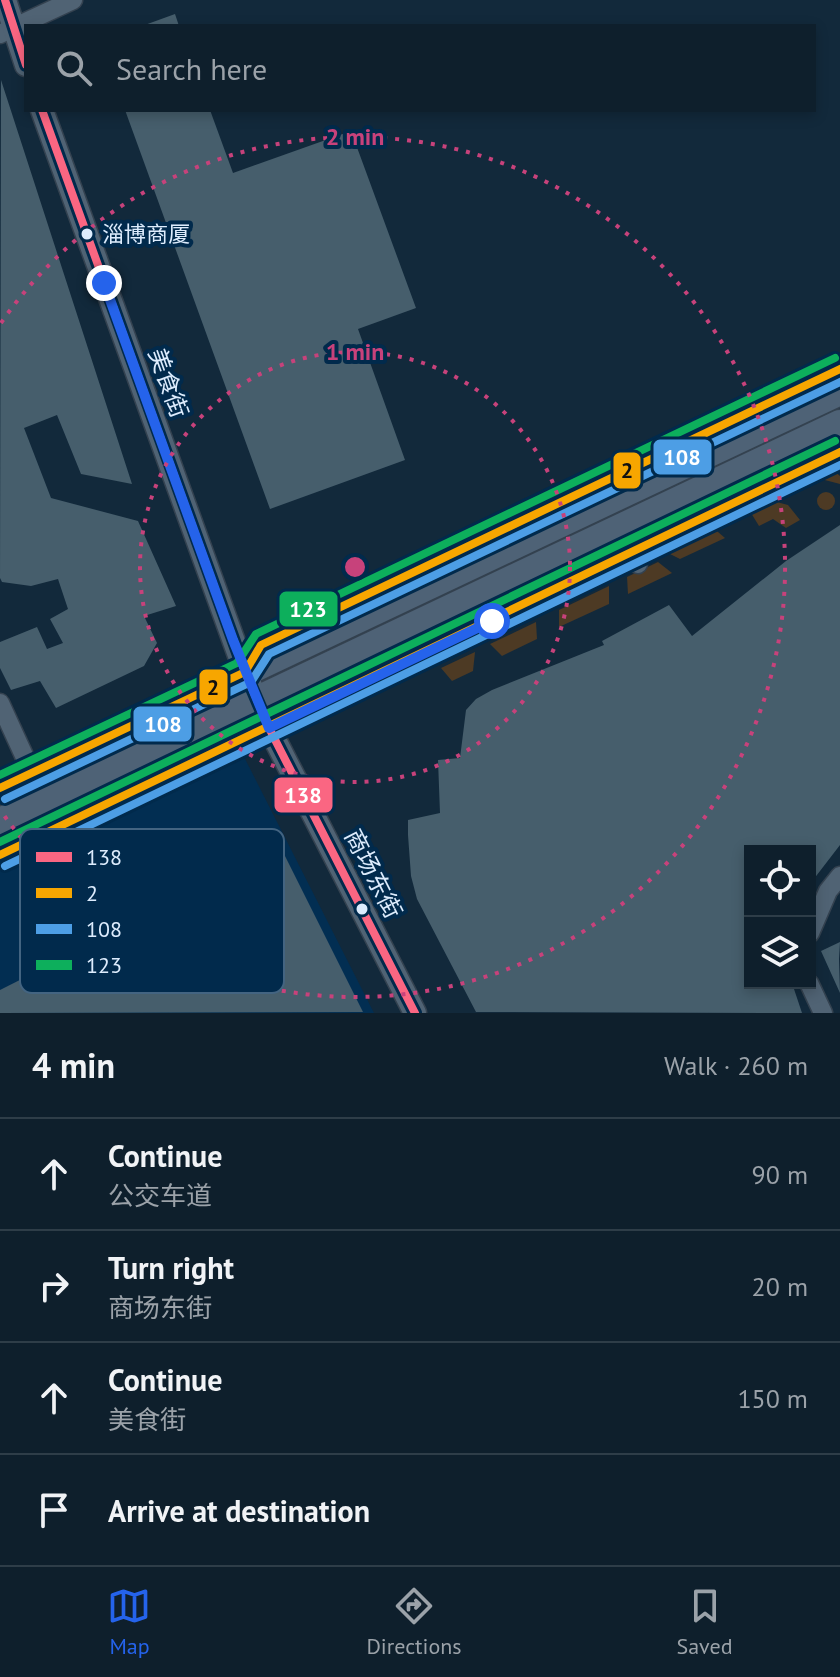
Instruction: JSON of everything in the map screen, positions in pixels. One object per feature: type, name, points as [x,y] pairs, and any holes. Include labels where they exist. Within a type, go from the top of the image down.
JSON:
[{"type":"main road","points":[[0,788],[840,391]]},
{"type":"main road","points":[[0,822],[258,701],[631,548],[840,424]]},
{"type":"street","points":[[5,0],[6,31],[24,62]]},
{"type":"street","points":[[6,31],[73,0]]},
{"type":"street","name":"美食街","points":[[43,112],[245,672]]},
{"type":"street","name":"商场东街","points":[[245,672],[269,728],[415,1013]]},
{"type":"street","points":[[0,703],[32,773]]},
{"type":"street","points":[[816,919],[828,891],[840,876]]},
{"type":"street","points":[[812,989],[823,1013]]},
{"type":"lane","points":[[245,672],[261,645],[840,369]]},
{"type":"lane","points":[[55,829],[269,728],[631,548],[840,452]]},
{"type":"lane","points":[[0,855],[20,846]]},
{"type":"shaded area","points":[[827,465],[840,476],[840,484],[821,479],[803,486],[794,480]]},
{"type":"shaded area","points":[[822,492],[830,492],[835,501],[833,508],[822,510],[817,505],[817,497]]},
{"type":"shaded area","points":[[769,500],[788,505],[800,520],[786,528],[773,519],[759,526],[748,508]]},
{"type":"shaded area","points":[[711,526],[725,538],[680,559],[666,552],[666,547]]},
{"type":"shaded area","points":[[658,562],[672,573],[628,594],[627,577]]},
{"type":"shaded area","points":[[609,586],[609,604],[559,627],[559,610]]},
{"type":"shaded area","points":[[536,622],[537,639],[502,656],[490,644]]},
{"type":"shaded area","points":[[475,652],[473,671],[452,681],[441,668]]},
{"type":"shaded area","points":[[238,745],[281,829],[64,829]]},
{"type":"shaded area","points":[[284,836],[374,1013],[0,1013],[0,860],[20,850],[20,993],[284,993]]},
{"type":"building","points":[[175,14],[178,24],[148,24]]},
{"type":"building","points":[[1,80],[132,484],[81,474],[57,415],[24,428],[51,498],[138,521],[176,606],[144,616],[157,643],[144,666],[56,708],[40,681],[11,690],[0,668],[0,642],[37,627],[47,649],[63,643],[50,619],[68,609],[58,579],[31,586],[2,582],[0,578]]},
{"type":"building","name":"淄博商厦","points":[[126,112],[211,112],[233,173],[351,131],[416,308],[358,329],[405,460],[270,509]]},
{"type":"building","points":[[840,525],[840,845],[816,876],[816,845],[744,845],[744,989],[794,989],[802,1013],[476,1012],[417,899],[411,876],[408,835],[408,820],[440,813],[438,760],[460,758],[466,710],[476,699],[492,690],[604,645],[602,641],[669,605],[692,636],[786,561]]},
{"type":"building","points":[[284,854],[363,1012],[0,1013],[0,990],[20,980],[20,993],[284,993]]},
{"type":"building","points":[[840,942],[839,959],[840,993],[821,951]]},
{"type":"transit line","name":"138","points":[[5,0],[24,59]]},
{"type":"transit line","name":"138","points":[[43,112],[245,672],[269,728],[415,1013]]},
{"type":"transit line","name":"123","points":[[0,775],[237,663],[256,634],[835,358]]},
{"type":"transit line","name":"2","points":[[0,788],[245,672],[261,645],[840,369]]},
{"type":"transit line","name":"108","points":[[5,799],[251,682],[269,654],[840,382]]},
{"type":"transit line","name":"123","points":[[27,829],[835,441]]},
{"type":"transit line","name":"2","points":[[54,829],[840,452]]},
{"type":"transit line","name":"108","points":[[82,829],[840,465]]},
{"type":"transit line","name":"123","points":[[0,842],[20,832]]},
{"type":"transit line","name":"2","points":[[0,855],[20,845]]},
{"type":"transit line","name":"108","points":[[5,866],[20,859]]},
{"type":"place","name":"淄博商厦","points":[[87,234]]},
{"type":"route","points":[[104,283],[233,640],[269,728],[492,621]]}]
